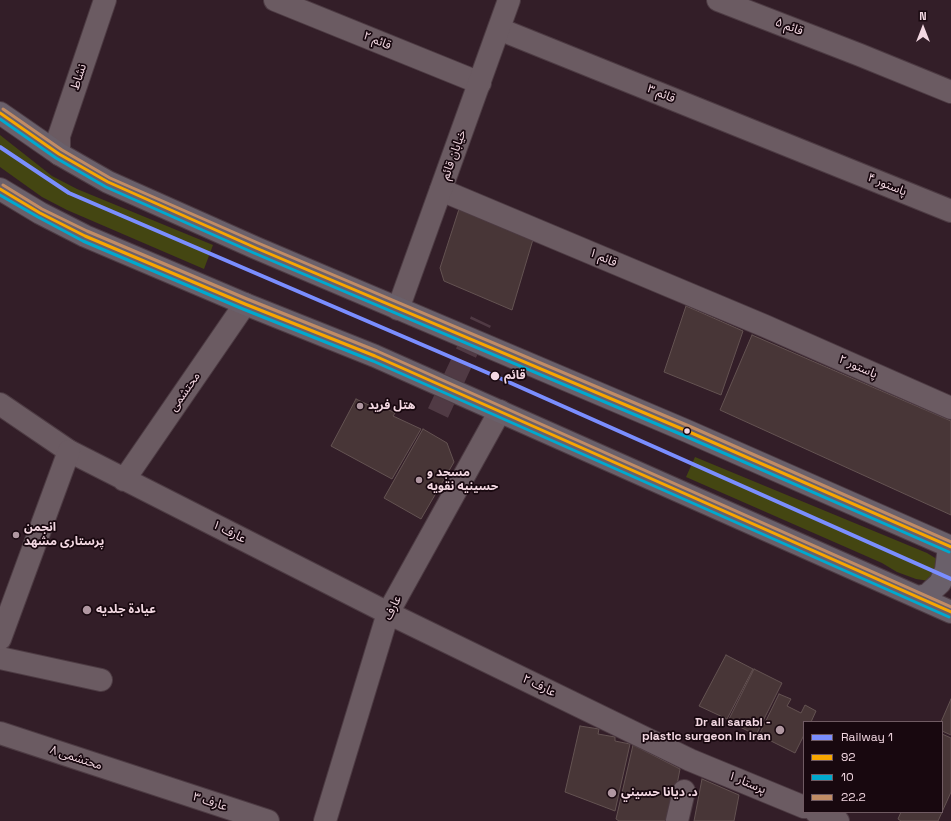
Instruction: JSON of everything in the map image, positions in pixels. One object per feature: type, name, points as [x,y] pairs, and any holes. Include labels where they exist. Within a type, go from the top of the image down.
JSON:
[{"type":"main road","points":[[0,113],[59,154],[108,182],[398,310],[687,431],[950,547],[946,570],[940,582],[926,595],[918,597]]},
{"type":"main road","points":[[0,189],[40,214],[84,236],[375,356],[951,612]]},
{"type":"street","name":"نشاط","points":[[59,154],[59,136],[105,0]]},
{"type":"street","name":"قائم ۲","points":[[275,0],[480,83]]},
{"type":"street","name":"خیابان قائم","points":[[398,310],[509,0]]},
{"type":"street","name":"قائم ۵","points":[[718,0],[951,92]]},
{"type":"street","name":"قائم ۳","points":[[499,29],[822,159]]},
{"type":"street","name":"پاستور ۴","points":[[822,159],[951,211]]},
{"type":"street","name":"قائم ۱","points":[[441,190],[765,326]]},
{"type":"street","name":"محتشمی","points":[[124,480],[246,304]]},
{"type":"street","name":"پاستور ۲","points":[[765,326],[951,408]]},
{"type":"street","name":"عارف ۱","points":[[0,404],[70,451],[124,480],[388,613]]},
{"type":"street","name":"عارف","points":[[326,821],[388,613],[500,411]]},
{"type":"street","points":[[0,639],[70,451]]},
{"type":"street","name":"عارف ۲","points":[[388,613],[690,760]]},
{"type":"street","points":[[0,658],[101,680]]},
{"type":"street","name":"محتشمی ۸","points":[[0,733],[151,783]]},
{"type":"street","name":"پرستار ۱","points":[[690,760],[803,807]]},
{"type":"street","name":"عارف ۳","points":[[151,783],[268,821]]},
{"type":"street","points":[[677,821],[684,792]]},
{"type":"street","points":[[818,813],[838,821]]},
{"type":"shaded area","points":[[0,135],[52,176],[77,189],[213,245],[204,269],[67,210],[42,197],[0,167]]},
{"type":"shaded area","points":[[695,457],[927,553],[940,561],[929,581],[916,579],[897,572],[882,563],[686,477]]},
{"type":"building","points":[[460,206],[534,236],[512,310],[444,281],[440,268]]},
{"type":"building","points":[[686,306],[743,331],[721,395],[664,372]]},
{"type":"building","points":[[752,335],[951,421],[951,515],[720,410]]},
{"type":"building","points":[[356,399],[377,409],[379,405],[395,413],[393,416],[421,429],[392,479],[331,446]]},
{"type":"building","name":"مسجد و حسینیه نقویه","points":[[423,429],[447,443],[454,462],[421,519],[384,498]]},
{"type":"building","points":[[726,655],[753,669],[727,719],[699,706]]},
{"type":"building","points":[[754,669],[782,683],[756,735],[728,721]]},
{"type":"building","points":[[779,694],[791,699],[787,706],[801,713],[805,705],[816,711],[811,721],[803,721],[803,737],[795,753],[759,735]]},
{"type":"building","points":[[951,699],[951,735],[943,731],[943,721],[941,721]]},
{"type":"building","points":[[580,726],[599,729],[598,734],[615,737],[615,741],[630,744],[615,811],[565,792]]},
{"type":"building","points":[[943,734],[951,738],[951,792],[943,810]]},
{"type":"building","points":[[633,745],[680,769],[670,821],[619,821],[616,819]]},
{"type":"building","points":[[702,779],[739,795],[734,821],[694,821]]},
{"type":"building","points":[[901,813],[942,813],[938,821],[901,821],[898,819]]},
{"type":"tunnel","points":[[438,413],[481,321]]},
{"type":"rail line","name":"1","points":[[0,147],[69,193],[495,376],[951,579]]},
{"type":"transit line","name":"22.2","points":[[3,109],[62,150],[110,178],[258,243],[689,426],[951,542]]},
{"type":"transit line","name":"92","points":[[0,113],[59,154],[108,182],[256,248],[687,431],[951,547]]},
{"type":"transit line","name":"10","points":[[0,119],[56,158],[106,187],[254,253],[685,436],[949,552]]},
{"type":"transit line","name":"22.2","points":[[3,185],[42,209],[87,231],[247,299],[377,351],[951,607]]},
{"type":"transit line","name":"92","points":[[0,189],[40,213],[85,236],[245,304],[375,356],[951,612]]},
{"type":"transit line","name":"10","points":[[0,195],[83,241],[243,309],[373,361],[949,617]]},
{"type":"place","name":"قائم","points":[[495,376]]},
{"type":"place","name":"هتل فرید","points":[[360,406]]},
{"type":"place","name":"مسجد و حسینیه نقویه","points":[[419,480]]},
{"type":"place","name":"انجمن پرستاری مشهد","points":[[16,535]]},
{"type":"place","name":"عيادة جلديه","points":[[87,610]]},
{"type":"place","name":"Dr ali sarabi - plastic surgeon in iran","points":[[780,730]]},
{"type":"place","name":"د. ديانا حسيني","points":[[612,793]]}]
